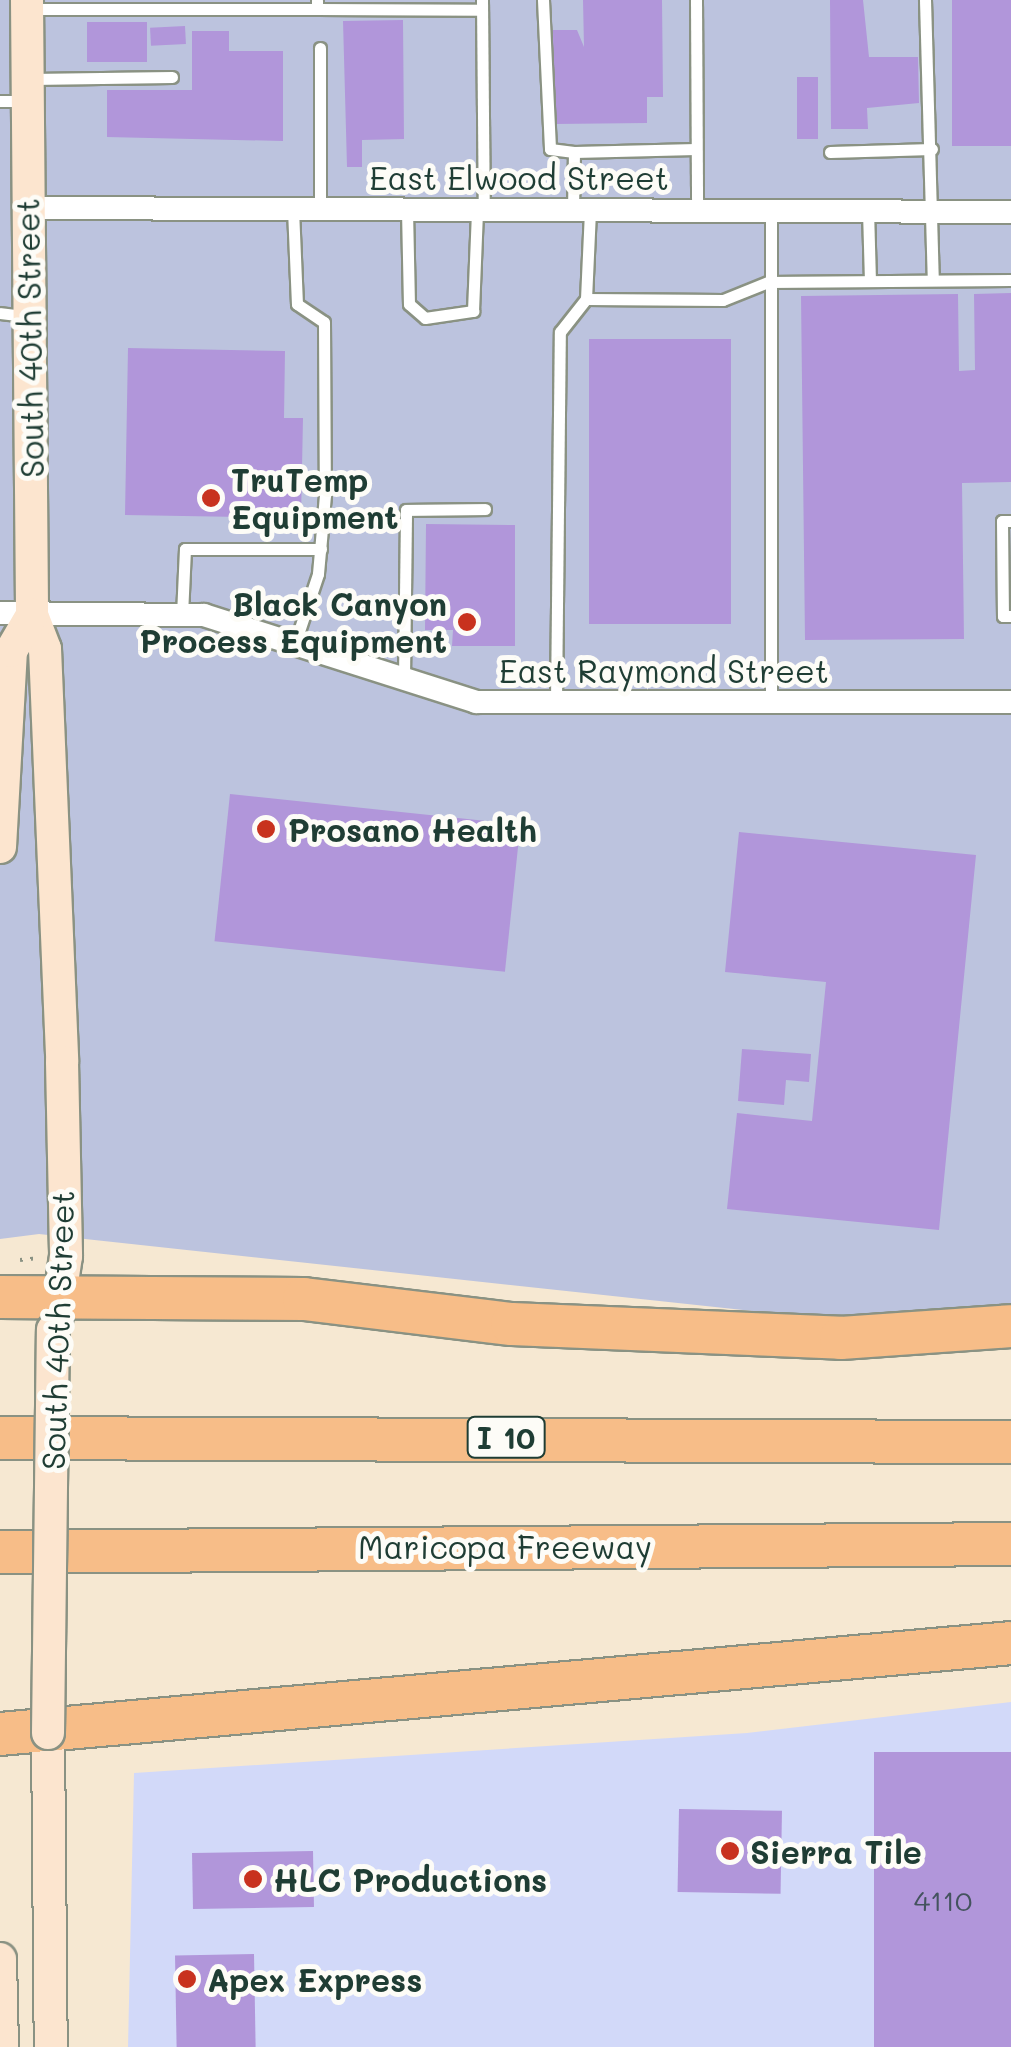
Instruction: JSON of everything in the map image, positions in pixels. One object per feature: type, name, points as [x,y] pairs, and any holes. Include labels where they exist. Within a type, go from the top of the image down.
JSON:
[{"type":"highway","points":[[10,1278],[53,1294],[304,1298],[512,1324],[841,1338],[1011,1326]]},
{"type":"highway","points":[[755,1438],[1011,1414]]},
{"type":"highway","name":"I 10","points":[[0,1438],[1011,1442]]},
{"type":"highway","name":"Maricopa Freeway","points":[[0,1552],[1011,1544]]},
{"type":"highway","points":[[0,1734],[48,1734],[1011,1643]]},
{"type":"main road","name":"South 40th Street","points":[[0,847],[16,614],[14,315],[28,208],[18,94],[27,4]]},
{"type":"main road","name":"South 40th Street","points":[[16,614],[45,649],[51,757],[53,1294],[48,1734],[52,2047]]},
{"type":"main road","points":[[0,1959],[2,2047]]},
{"type":"street","name":"East Elwood Street","points":[[28,208],[1011,212]]},
{"type":"street","name":"East Raymond Street","points":[[16,614],[182,615],[296,640],[476,702],[555,709],[771,702],[1011,702]]},
{"type":"lane","points":[[542,0],[550,149],[696,149]]},
{"type":"lane","points":[[696,0],[697,210]]},
{"type":"lane","points":[[925,0],[933,280]]},
{"type":"lane","points":[[27,4],[482,5],[481,210],[472,311],[425,318],[409,304],[407,210]]},
{"type":"lane","points":[[320,48],[320,209]]},
{"type":"lane","points":[[18,94],[172,77]]},
{"type":"lane","points":[[830,152],[932,149]]},
{"type":"lane","points":[[555,709],[560,332],[586,298],[582,210],[574,152]]},
{"type":"lane","points":[[293,209],[298,304],[324,322],[320,549],[296,640]]},
{"type":"lane","points":[[771,210],[771,702]]},
{"type":"lane","points":[[868,210],[870,281]]},
{"type":"lane","points":[[586,298],[723,300],[768,282],[1011,280]]},
{"type":"lane","points":[[404,678],[406,510],[485,510]]},
{"type":"lane","points":[[1011,521],[1002,521],[1003,616],[1011,616]]},
{"type":"lane","points":[[182,615],[185,549],[320,549]]},
{"type":"path","points":[[10,1278],[53,1294]]},
{"type":"shaded area","points":[[0,0],[1011,0],[1011,1339],[39,1234],[0,1239]]},
{"type":"shaded area","points":[[1011,1702],[1011,2047],[128,2047],[134,1773],[747,1733]]},
{"type":"building","points":[[583,0],[662,0],[663,97],[647,97],[647,123],[554,124],[553,30],[577,30],[584,47]]},
{"type":"building","points":[[830,0],[863,0],[869,57],[918,57],[919,103],[867,108],[868,129],[831,129]]},
{"type":"building","points":[[952,0],[1011,0],[1011,146],[952,146]]},
{"type":"building","points":[[403,20],[404,139],[362,140],[362,167],[347,167],[343,21]]},
{"type":"building","points":[[87,22],[147,22],[147,62],[87,62]]},
{"type":"building","points":[[185,26],[186,44],[151,46],[150,28]]},
{"type":"building","points":[[192,31],[229,31],[229,51],[283,51],[283,141],[107,137],[107,90],[192,90]]},
{"type":"building","points":[[797,77],[818,77],[818,139],[797,139]]},
{"type":"building","points":[[1011,293],[1011,482],[962,483],[964,639],[805,640],[801,296],[958,294],[959,371],[975,370],[974,294]]},
{"type":"building","points":[[589,339],[731,339],[731,624],[589,624]]},
{"type":"building","points":[[128,348],[285,351],[284,418],[303,418],[301,518],[125,515]]},
{"type":"building","points":[[426,524],[515,525],[515,646],[452,646],[453,630],[425,630]]},
{"type":"building","points":[[230,794],[520,825],[505,972],[215,941]]},
{"type":"building","points":[[739,832],[976,855],[939,1230],[727,1209],[737,1113],[812,1121],[826,982],[725,972]]},
{"type":"building","points":[[742,1049],[811,1054],[809,1082],[786,1080],[784,1105],[738,1101]]},
{"type":"building","points":[[874,1752],[1011,1752],[1011,2047],[874,2047]]},
{"type":"building","name":"Sierra Tile","points":[[679,1809],[782,1811],[781,1894],[678,1892]]},
{"type":"building","name":"HLC Productions","points":[[313,1851],[314,1907],[193,1909],[192,1853]]},
{"type":"building","points":[[254,1954],[256,2047],[177,2047],[175,1955]]},
{"type":"place","name":"TruTemp Equipment","points":[[211,498]]},
{"type":"place","name":"Black Canyon Process Equipment","points":[[467,622]]},
{"type":"place","name":"Prosano Health","points":[[266,829]]},
{"type":"place","name":"Sierra Tile","points":[[730,1851]]},
{"type":"place","name":"HLC Productions","points":[[253,1879]]},
{"type":"place","name":"Apex Express","points":[[187,1979]]}]
